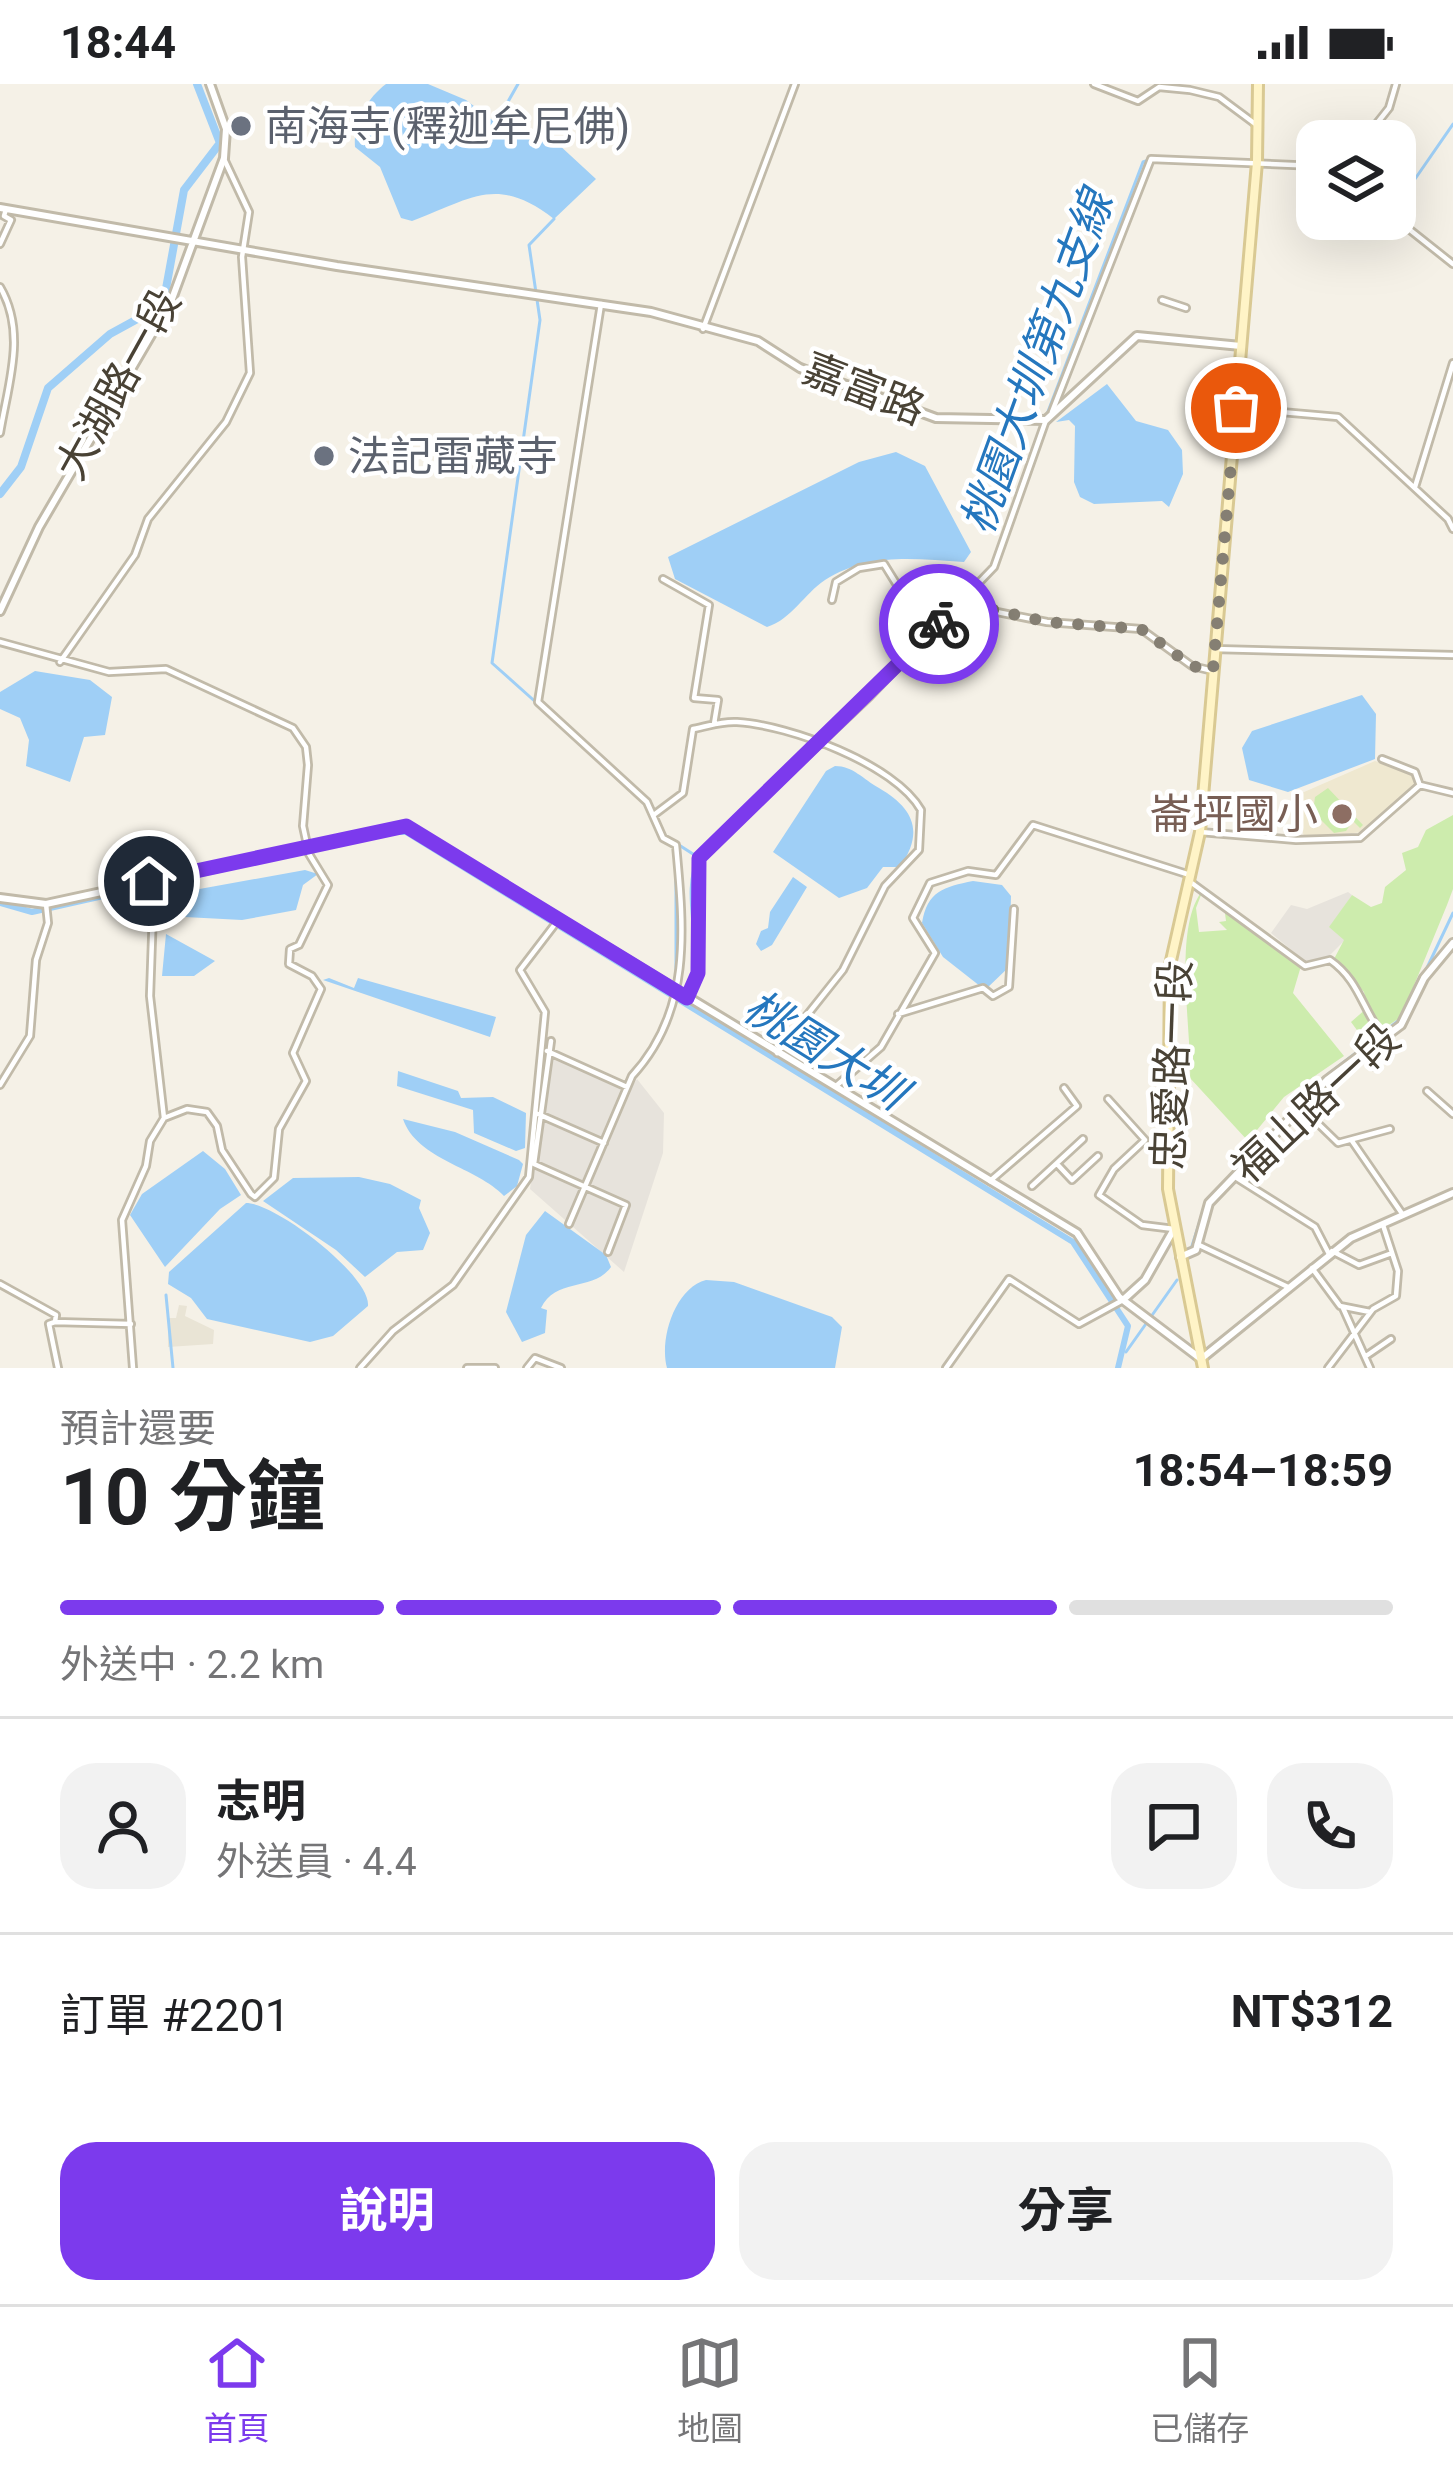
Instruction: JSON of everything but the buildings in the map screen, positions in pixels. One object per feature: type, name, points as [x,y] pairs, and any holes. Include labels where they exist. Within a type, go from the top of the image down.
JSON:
[{"type":"main road","name":"忠愛路一段","points":[[1202,1364],[1174,1228],[1167,1151],[1170,965],[1200,832],[1256,162],[1258,84]]},
{"type":"street","name":"大湖路一段","points":[[0,611],[96,425],[146,351],[172,299],[188,239],[224,158],[226,129],[210,84]]},
{"type":"street","points":[[703,329],[795,84]]},
{"type":"street","points":[[1094,84],[1138,100],[1162,87],[1220,97],[1258,126]]},
{"type":"street","points":[[1380,120],[1396,84]]},
{"type":"street","points":[[60,662],[135,555],[148,519],[241,396],[253,357],[242,251],[249,212],[224,158]]},
{"type":"street","points":[[569,1224],[627,1088],[647,1063],[679,998],[698,973],[699,858],[994,567],[1150,159],[1296,165]]},
{"type":"street","points":[[0,244],[11,220],[3,209]]},
{"type":"street","name":"嘉富路","points":[[3,209],[242,251],[650,312],[758,341],[800,368],[937,418],[1048,419]]},
{"type":"street","points":[[1416,235],[1453,264]]},
{"type":"street","points":[[0,287],[14,311],[15,352],[0,433]]},
{"type":"street","points":[[1162,300],[1186,308]]},
{"type":"street","points":[[601,304],[538,702],[654,814],[662,838],[676,845],[679,998]]},
{"type":"street","points":[[1048,419],[1137,336],[1241,346]]},
{"type":"street","points":[[1415,487],[1453,362]]},
{"type":"street","points":[[1236,408],[1333,415],[1415,487],[1453,530]]},
{"type":"street","points":[[832,599],[836,582],[884,564],[902,593],[1047,622],[1141,629],[1192,666],[1213,670]]},
{"type":"street","points":[[663,579],[709,605],[694,698],[718,700],[713,724]]},
{"type":"street","points":[[0,643],[109,672],[166,669],[284,722],[306,747],[308,848],[328,885],[299,945],[290,950],[289,964],[312,976],[321,989],[292,1053],[306,1082],[279,1129],[274,1178],[255,1197],[222,1150],[217,1126],[207,1112],[187,1109],[164,1118],[150,1141],[146,1166],[122,1220],[133,1368]]},
{"type":"street","points":[[1214,649],[1453,655]]},
{"type":"street","points":[[654,814],[683,793],[693,729],[713,724],[743,722],[818,743],[860,760],[913,796],[924,824],[922,841],[908,866],[885,886],[843,970],[776,1053]]},
{"type":"street","points":[[1382,759],[1415,772],[1420,785]]},
{"type":"street","points":[[1200,832],[1296,840],[1360,838],[1420,785]]},
{"type":"street","points":[[1420,785],[1453,793]]},
{"type":"street","points":[[833,1088],[881,1047],[935,953],[914,918],[923,891],[941,877],[968,871],[996,874],[1033,825],[1190,878],[1305,965],[1334,962],[1363,992],[1370,1018],[1383,1036],[1375,1066]]},
{"type":"street","points":[[0,898],[46,908],[406,826],[679,998],[1085,1240],[1114,1303],[1152,1321],[1202,1364],[1330,1253],[1453,1193]]},
{"type":"street","points":[[154,884],[150,996],[164,1118]]},
{"type":"street","points":[[0,1084],[30,1036],[32,982],[46,908]]},
{"type":"street","points":[[898,1014],[983,988],[993,996],[1009,987],[1014,910]]},
{"type":"street","points":[[531,1162],[545,1012],[520,970],[557,922]]},
{"type":"street","name":"福山路一段","points":[[1180,1257],[1190,1255],[1197,1244],[1209,1203],[1300,1106],[1401,1025],[1424,978],[1453,943]]},
{"type":"street","points":[[361,1368],[393,1331],[453,1285],[518,1199],[531,1162],[550,1041]]},
{"type":"street","points":[[547,1051],[627,1088]]},
{"type":"street","points":[[990,1181],[1077,1106],[1064,1088]]},
{"type":"street","points":[[1426,1091],[1453,1114]]},
{"type":"street","points":[[946,1368],[1009,1280],[1079,1324],[1145,1280],[1174,1228],[1142,1225],[1099,1195],[1114,1169],[1145,1140],[1108,1099]]},
{"type":"street","points":[[1300,1106],[1338,1143],[1390,1129]]},
{"type":"street","points":[[538,1114],[604,1143]]},
{"type":"street","points":[[1032,1186],[1083,1139]]},
{"type":"street","points":[[1352,1141],[1403,1215]]},
{"type":"street","points":[[1057,1164],[1072,1180],[1098,1156]]},
{"type":"street","points":[[531,1162],[626,1205],[608,1252]]},
{"type":"street","points":[[1237,1178],[1315,1227],[1330,1253],[1359,1265],[1392,1253]]},
{"type":"street","points":[[1328,1368],[1371,1312],[1396,1296],[1392,1253],[1383,1224]]},
{"type":"street","points":[[1197,1244],[1288,1287]]},
{"type":"street","points":[[1312,1268],[1343,1308],[1352,1338],[1370,1368]]},
{"type":"street","points":[[0,1284],[38,1300],[56,1315],[55,1322]]},
{"type":"street","points":[[1343,1308],[1371,1312]]},
{"type":"street","points":[[58,1368],[49,1324],[130,1324]]},
{"type":"street","points":[[1364,1358],[1391,1339]]},
{"type":"street","points":[[527,1368],[535,1358],[561,1368]]},
{"type":"street","points":[[467,1368],[495,1368]]},
{"type":"shaded area","name":"崙坪國小","points":[[1375,761],[1414,774],[1417,786],[1366,832],[1304,837],[1295,796]]},
{"type":"shaded area","points":[[1348,892],[1352,895],[1330,927],[1345,940],[1329,956],[1307,963],[1271,933],[1291,905],[1307,909]]},
{"type":"shaded area","points":[[549,1055],[630,1090],[637,1079],[664,1113],[663,1153],[624,1272],[530,1189]]},
{"type":"shaded area","points":[[179,1305],[187,1306],[185,1316],[214,1330],[213,1344],[168,1347],[168,1318],[176,1318]]},
{"type":"green space","points":[[1328,788],[1363,825],[1360,828],[1353,821],[1346,831],[1334,833],[1313,812],[1315,797]]},
{"type":"green space","points":[[1453,815],[1453,889],[1447,905],[1401,1017],[1365,1041],[1351,1022],[1367,1008],[1364,992],[1334,959],[1344,940],[1329,927],[1352,895],[1371,907],[1382,903],[1385,887],[1406,870],[1402,853],[1418,847],[1426,830]]},
{"type":"green space","points":[[1203,890],[1196,908],[1199,932],[1227,930],[1219,922],[1226,921],[1224,906],[1301,966],[1293,993],[1344,1056],[1284,1097],[1248,1141],[1190,1078],[1186,953],[1188,928]]},
{"type":"water","points":[[386,84],[428,84],[466,100],[500,126],[557,143],[596,179],[554,219],[500,194],[469,199],[412,221],[401,218],[380,167],[355,147],[363,112]]},
{"type":"water","points":[[1107,384],[1136,421],[1168,430],[1182,450],[1183,474],[1169,507],[1162,501],[1094,504],[1080,497],[1074,482],[1075,426],[1069,420],[1056,422]]},
{"type":"water","points":[[896,452],[925,466],[971,552],[964,562],[893,559],[858,565],[825,580],[784,618],[767,627],[675,579],[668,557],[859,462]]},
{"type":"water","points":[[35,671],[90,680],[112,697],[105,735],[84,737],[70,782],[26,766],[29,740],[20,718],[0,709],[0,692]]},
{"type":"water","points":[[1362,695],[1376,714],[1375,759],[1288,792],[1249,780],[1242,748],[1252,731]]},
{"type":"water","points":[[835,766],[853,771],[891,796],[907,812],[913,831],[900,867],[883,867],[867,888],[839,898],[773,852],[826,771]]},
{"type":"water","points":[[305,870],[318,874],[303,885],[296,910],[242,920],[185,917],[183,892]]},
{"type":"water","points":[[793,877],[807,887],[772,945],[761,951],[756,944],[761,931],[768,928],[770,912]]},
{"type":"water","points":[[973,881],[1002,885],[1011,896],[1009,967],[985,990],[943,957],[922,923],[938,892]]},
{"type":"water","points":[[166,934],[215,961],[194,976],[162,976]]},
{"type":"water","points":[[358,978],[496,1017],[490,1037],[323,980],[354,988]]},
{"type":"water","points":[[398,1071],[458,1091],[461,1098],[493,1097],[526,1113],[525,1148],[516,1151],[474,1133],[473,1110],[397,1086]]},
{"type":"water","points":[[403,1119],[455,1132],[519,1160],[523,1164],[517,1186],[504,1196],[434,1154],[410,1133]]},
{"type":"water","points":[[203,1151],[225,1169],[241,1195],[220,1209],[165,1267],[130,1215],[142,1194]]},
{"type":"water","points":[[359,1177],[390,1184],[421,1200],[419,1208],[430,1233],[423,1250],[397,1252],[365,1277],[336,1250],[263,1201],[293,1178]]},
{"type":"water","points":[[246,1203],[278,1215],[319,1243],[354,1277],[368,1306],[333,1336],[310,1342],[207,1319],[191,1298],[168,1284],[169,1272]]},
{"type":"water","points":[[545,1211],[606,1255],[611,1267],[595,1280],[548,1298],[541,1308],[547,1310],[545,1333],[522,1342],[506,1312],[526,1235]]},
{"type":"water","points":[[706,1280],[734,1282],[832,1317],[842,1327],[835,1368],[667,1368],[665,1343],[672,1316],[686,1293]]},
{"type":"waterway","points":[[0,494],[21,467],[48,388],[110,334],[163,305],[184,190],[220,143],[197,84]]},
{"type":"waterway","points":[[501,114],[518,84]]},
{"type":"waterway","name":"桃園大圳第九支線","points":[[1375,120],[1387,108]]},
{"type":"waterway","points":[[1416,178],[1453,124]]},
{"type":"waterway","name":"桃園大圳第九支線","points":[[1158,157],[1268,162]]},
{"type":"waterway","name":"桃園大圳第九支線","points":[[1025,472],[1143,162],[1149,160]]},
{"type":"waterway","points":[[539,705],[492,663],[540,320],[529,245],[554,219]]},
{"type":"waterway","name":"桃園大圳第九支線","points":[[1000,558],[1018,505]]},
{"type":"waterway","name":"桃園大圳第九支線","points":[[723,832],[993,564]]},
{"type":"waterway","name":"桃園大圳","points":[[390,832],[406,832],[1073,1242],[1128,1326],[1118,1368]]},
{"type":"waterway","points":[[679,845],[696,856]]},
{"type":"waterway","name":"桃園大圳","points":[[0,903],[32,912],[313,849]]},
{"type":"waterway","name":"桃園大圳第九支線","points":[[690,987],[695,954],[691,887],[699,856]]},
{"type":"waterway","points":[[676,871],[676,975]]},
{"type":"waterway","points":[[1425,972],[1453,913]]},
{"type":"waterway","points":[[1262,1143],[1327,1075],[1402,1018]]},
{"type":"waterway","points":[[1191,1249],[1206,1202]]},
{"type":"waterway","points":[[1126,1352],[1177,1280]]},
{"type":"waterway","points":[[166,1295],[173,1368]]},
{"type":"way so far","points":[[939,624],[959,602],[1047,622],[1141,629],[1192,666],[1213,670],[1236,408]]},
{"type":"place","name":"南海寺(釋迦牟尼佛)","points":[[241,126]]},
{"type":"place","name":"法記雷藏寺","points":[[324,456]]},
{"type":"place","name":"崙坪國小","points":[[1342,814]]},
{"type":"route","points":[[149,881],[406,826],[687,998],[698,973],[695,869],[699,858],[939,624]]}]
